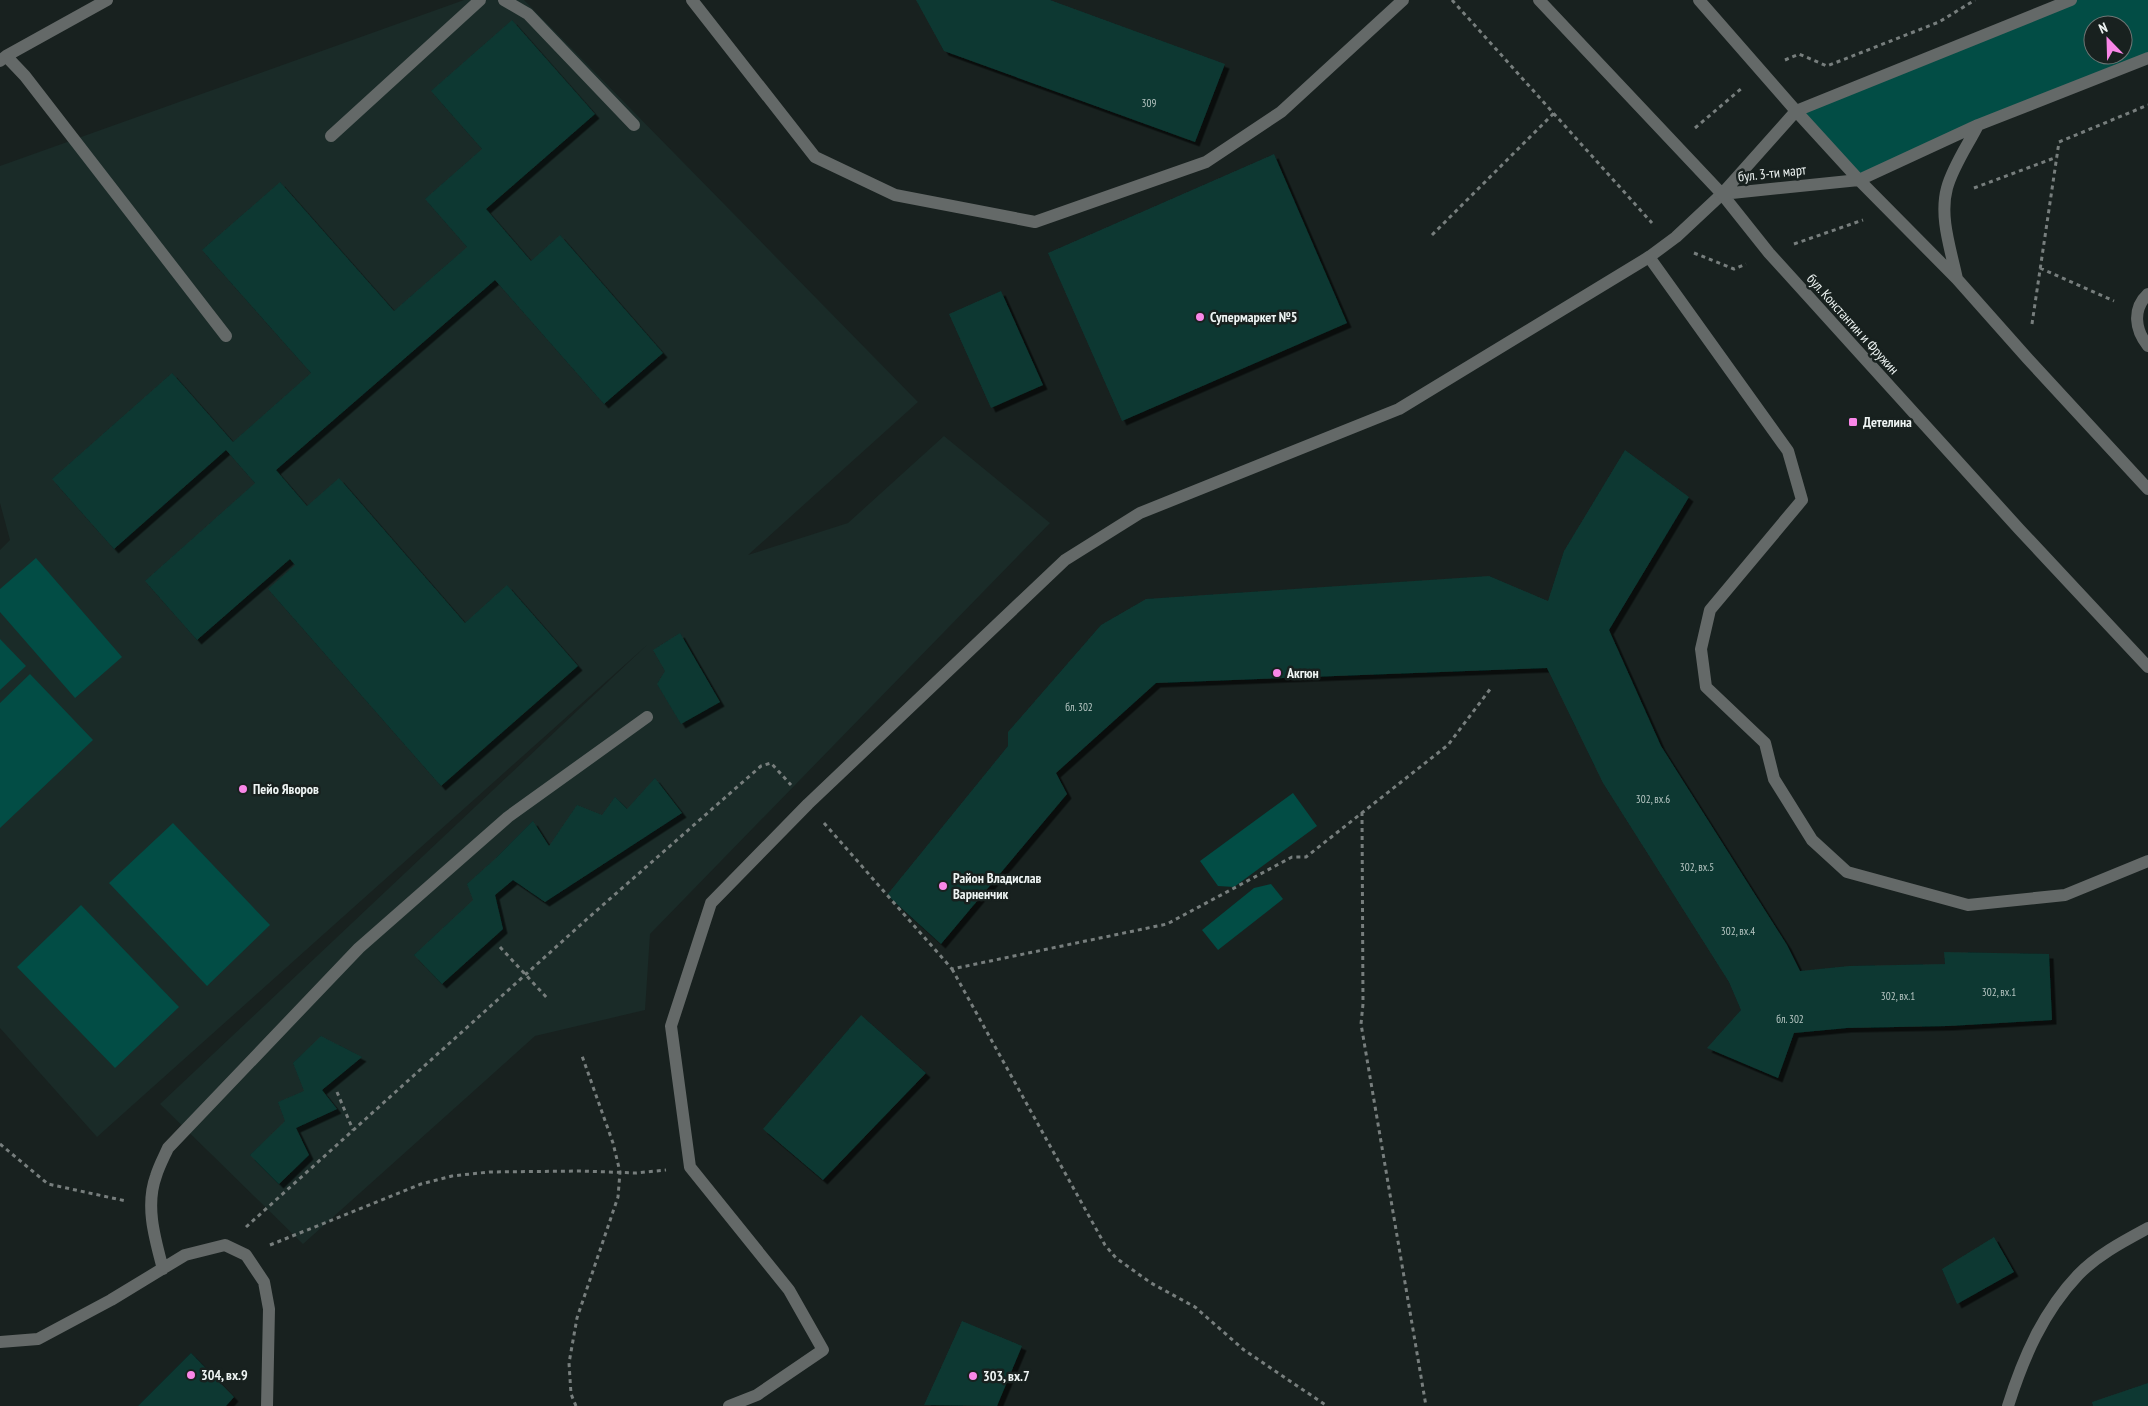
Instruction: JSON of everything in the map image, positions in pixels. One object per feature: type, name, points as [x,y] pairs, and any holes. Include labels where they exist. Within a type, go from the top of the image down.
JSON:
[{"type":"street","points":[[107,0],[3,59],[26,76],[226,336]]},
{"type":"street","points":[[331,136],[480,0]]},
{"type":"street","points":[[504,0],[528,14],[634,125]]},
{"type":"street","points":[[692,0],[815,158],[895,195],[1036,222],[1206,162],[1281,112],[1403,0]]},
{"type":"street","name":"бул. Константин и Фружин","points":[[1538,0],[1722,194],[1769,253],[2019,529],[2148,667]]},
{"type":"street","points":[[1699,0],[1859,180],[1957,279],[2028,360],[2148,489]]},
{"type":"street","name":"бул. 3-ти март","points":[[1722,194],[1796,111],[2071,0]]},
{"type":"street","name":"бул. 3-ти март","points":[[1722,194],[1859,180],[1978,125],[2148,58]]},
{"type":"street","points":[[1957,279],[1947,234],[1944,209],[1947,187],[1978,125]]},
{"type":"street","points":[[729,1406],[757,1396],[824,1350],[789,1290],[690,1167],[671,1026],[711,903],[808,804],[1065,560],[1140,513],[1399,409],[1649,257],[1676,237],[1722,194]]},
{"type":"street","points":[[1649,257],[1788,451],[1802,500],[1710,610],[1701,649],[1706,687],[1765,743],[1774,779],[1812,840],[1847,872],[1968,904],[2065,895],[2148,861]]},
{"type":"street","points":[[2148,294],[2140,303],[2136,319],[2138,330],[2148,346]]},
{"type":"street","points":[[163,1268],[154,1234],[151,1206],[155,1177],[168,1148],[359,948],[508,817],[647,717]]},
{"type":"street","points":[[2008,1406],[2030,1345],[2052,1307],[2079,1274],[2118,1244],[2148,1228]]},
{"type":"street","points":[[0,1342],[38,1339],[110,1300],[185,1255],[225,1246],[246,1255],[264,1282],[268,1309],[267,1406]]},
{"type":"path","points":[[1676,144],[1762,71],[1799,54],[1828,66],[1939,22],[1975,0]]},
{"type":"path","points":[[2028,360],[2059,142],[2148,105]]},
{"type":"path","points":[[1432,235],[1554,113]]},
{"type":"path","points":[[2040,268],[2138,311]]},
{"type":"path","points":[[952,970],[1167,924],[1292,857],[1306,856],[1448,745],[1491,688]]},
{"type":"path","points":[[225,1246],[525,974],[761,766],[771,763],[952,970],[1106,1245],[1116,1258],[1151,1283],[1195,1307],[1244,1350],[1327,1406]]},
{"type":"path","points":[[1362,812],[1363,1004],[1361,1024],[1426,1406]]},
{"type":"path","points":[[500,947],[548,999]]},
{"type":"path","points":[[576,1406],[571,1394],[569,1363],[576,1318],[618,1197],[620,1172],[613,1143],[581,1053]]},
{"type":"path","points":[[337,1092],[353,1130]]},
{"type":"path","points":[[0,1144],[48,1184],[151,1206]]},
{"type":"path","points":[[246,1255],[421,1184],[452,1176],[498,1172],[636,1173],[690,1167]]},
{"type":"shaded area","name":"Пейо Яворов","points":[[464,0],[524,0],[918,402],[748,555],[848,523],[944,436],[1050,523],[650,934],[645,1010],[535,1036],[303,1244],[160,1104],[647,645],[97,1137],[0,1028],[0,550],[10,540],[0,503],[0,166]]},
{"type":"green space","points":[[2071,0],[2148,0],[2148,57],[2133,63],[2133,15],[2083,15],[2083,65],[2129,65],[1859,180],[1796,111]]},
{"type":"green space","points":[[36,558],[122,657],[75,698],[0,612],[0,589]]},
{"type":"green space","points":[[0,639],[26,666],[0,690]]},
{"type":"green space","points":[[30,674],[93,740],[0,828],[0,703]]},
{"type":"green space","points":[[1293,793],[1317,826],[1234,887],[1218,886],[1200,861]]},
{"type":"green space","points":[[173,823],[270,925],[207,986],[109,883]]},
{"type":"green space","points":[[1271,884],[1283,899],[1218,950],[1202,930],[1254,888]]},
{"type":"green space","points":[[81,905],[179,1007],[115,1068],[17,967]]},
{"type":"building","points":[[916,0],[1050,0],[1225,64],[1195,142],[944,51]]},
{"type":"building","points":[[512,20],[595,114],[486,209],[531,261],[560,235],[663,353],[604,404],[495,280],[276,470],[307,506],[339,478],[465,623],[507,585],[578,666],[441,786],[268,589],[295,565],[290,559],[197,640],[145,581],[255,483],[226,450],[114,549],[52,479],[172,373],[233,442],[311,373],[202,250],[280,182],[394,311],[467,247],[425,199],[482,149],[431,91]]},
{"type":"building","points":[[1274,154],[1347,323],[1122,421],[1048,253]]},
{"type":"building","points":[[1001,291],[1043,385],[991,408],[949,314]]},
{"type":"building","points":[[1625,450],[1689,497],[1609,630],[1661,746],[1787,945],[1800,971],[1849,966],[1945,964],[1944,952],[2049,954],[2052,1020],[1949,1026],[1847,1028],[1794,1033],[1778,1078],[1707,1048],[1741,1010],[1729,982],[1603,783],[1547,668],[1156,683],[1056,773],[1067,794],[941,944],[887,895],[1008,746],[1008,732],[1101,625],[1146,599],[1489,576],[1548,601],[1564,551]]},
{"type":"building","points":[[680,633],[720,702],[681,724],[657,684],[665,671],[653,650]]},
{"type":"building","points":[[655,778],[682,813],[545,902],[513,880],[495,895],[503,929],[442,984],[414,955],[473,900],[467,884],[533,821],[549,846],[577,805],[602,815],[615,797],[627,809]]},
{"type":"building","points":[[861,1015],[926,1073],[823,1180],[763,1129]]},
{"type":"building","points":[[321,1036],[362,1057],[322,1090],[337,1109],[296,1128],[309,1155],[279,1184],[250,1155],[285,1121],[278,1102],[304,1091],[293,1063]]},
{"type":"building","points":[[1994,1237],[2014,1272],[1957,1304],[1942,1269]]},
{"type":"building","name":"303, вх.7","points":[[962,1321],[1022,1346],[997,1406],[924,1405]]},
{"type":"building","name":"304, вх.9","points":[[191,1353],[234,1397],[226,1406],[138,1406]]},
{"type":"building","points":[[2148,1383],[2148,1406],[2093,1406],[2092,1402]]},
{"type":"place","name":"Супермаркет №5","points":[[1200,317]]},
{"type":"place","name":"Детелина","points":[[1853,422]]},
{"type":"place","name":"Акгюн","points":[[1277,673]]},
{"type":"place","name":"Пейо Яворов","points":[[243,789]]},
{"type":"place","name":"Район Владислав Варненчик","points":[[943,886]]},
{"type":"place","name":"304, вх.9","points":[[191,1375]]},
{"type":"place","name":"303, вх.7","points":[[973,1376]]}]
